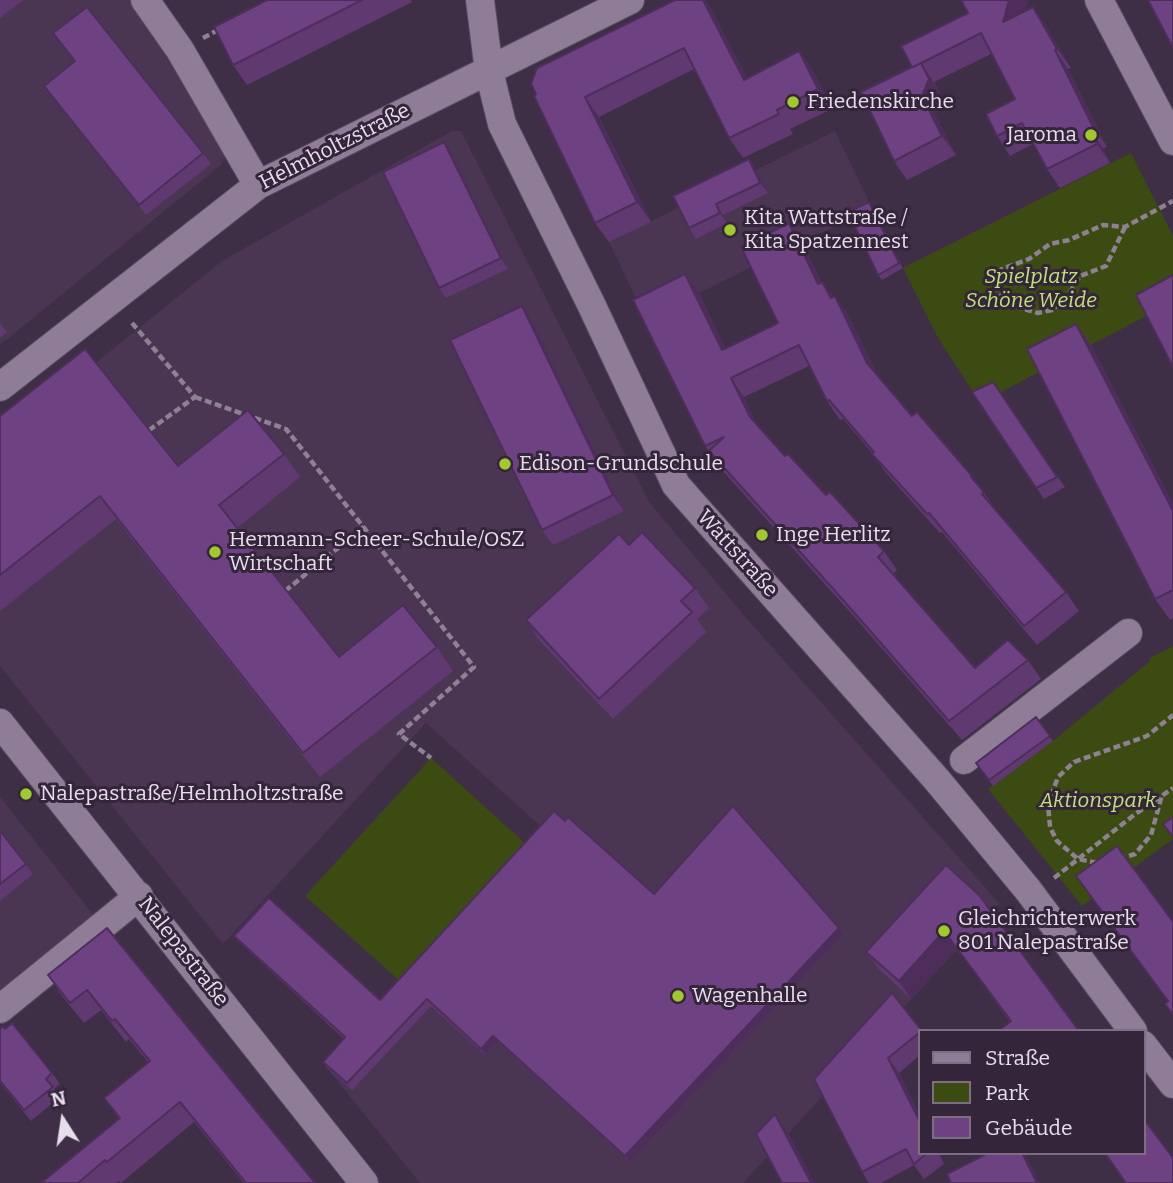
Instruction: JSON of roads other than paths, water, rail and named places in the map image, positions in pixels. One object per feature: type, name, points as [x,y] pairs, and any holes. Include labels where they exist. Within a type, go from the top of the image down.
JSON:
[{"type":"street","points":[[145,0],[180,50],[258,185]]},
{"type":"street","name":"Wattstraße","points":[[480,0],[489,71],[502,124],[591,303],[676,485],[937,780],[1028,890],[1132,1029]]},
{"type":"street","name":"Helmholtzstraße","points":[[0,387],[258,185],[630,0]]},
{"type":"street","points":[[1099,0],[1173,141]]},
{"type":"street","points":[[964,760],[1128,633]]},
{"type":"street","name":"Nalepastraße","points":[[0,723],[364,1183]]},
{"type":"street","points":[[0,1009],[139,896]]},
{"type":"street","points":[[1145,1048],[1173,1084]]},
{"type":"place","name":"Friedenskirche","points":[[793,102]]},
{"type":"place","name":"Jaroma","points":[[1091,135]]},
{"type":"place","name":"Kita Wattstraße / Kita Spatzennest","points":[[730,230]]},
{"type":"place","name":"Edison-Grundschule","points":[[505,464]]},
{"type":"place","name":"Inge Herlitz","points":[[762,535]]},
{"type":"place","name":"Hermann-Scheer-Schule/OSZ Wirtschaft","points":[[215,552]]},
{"type":"place","name":"Nalepastraße/Helmholtzstraße","points":[[26,794]]},
{"type":"place","name":"Gleichrichterwerk 801 Nalepastraße","points":[[944,931]]},
{"type":"place","name":"Wagenhalle","points":[[678,996]]},
{"type":"park label","name":"Spielplatz Schöne Weide","points":[[1031,289]]},
{"type":"park label","name":"Aktionspark","points":[[1098,801]]}]
